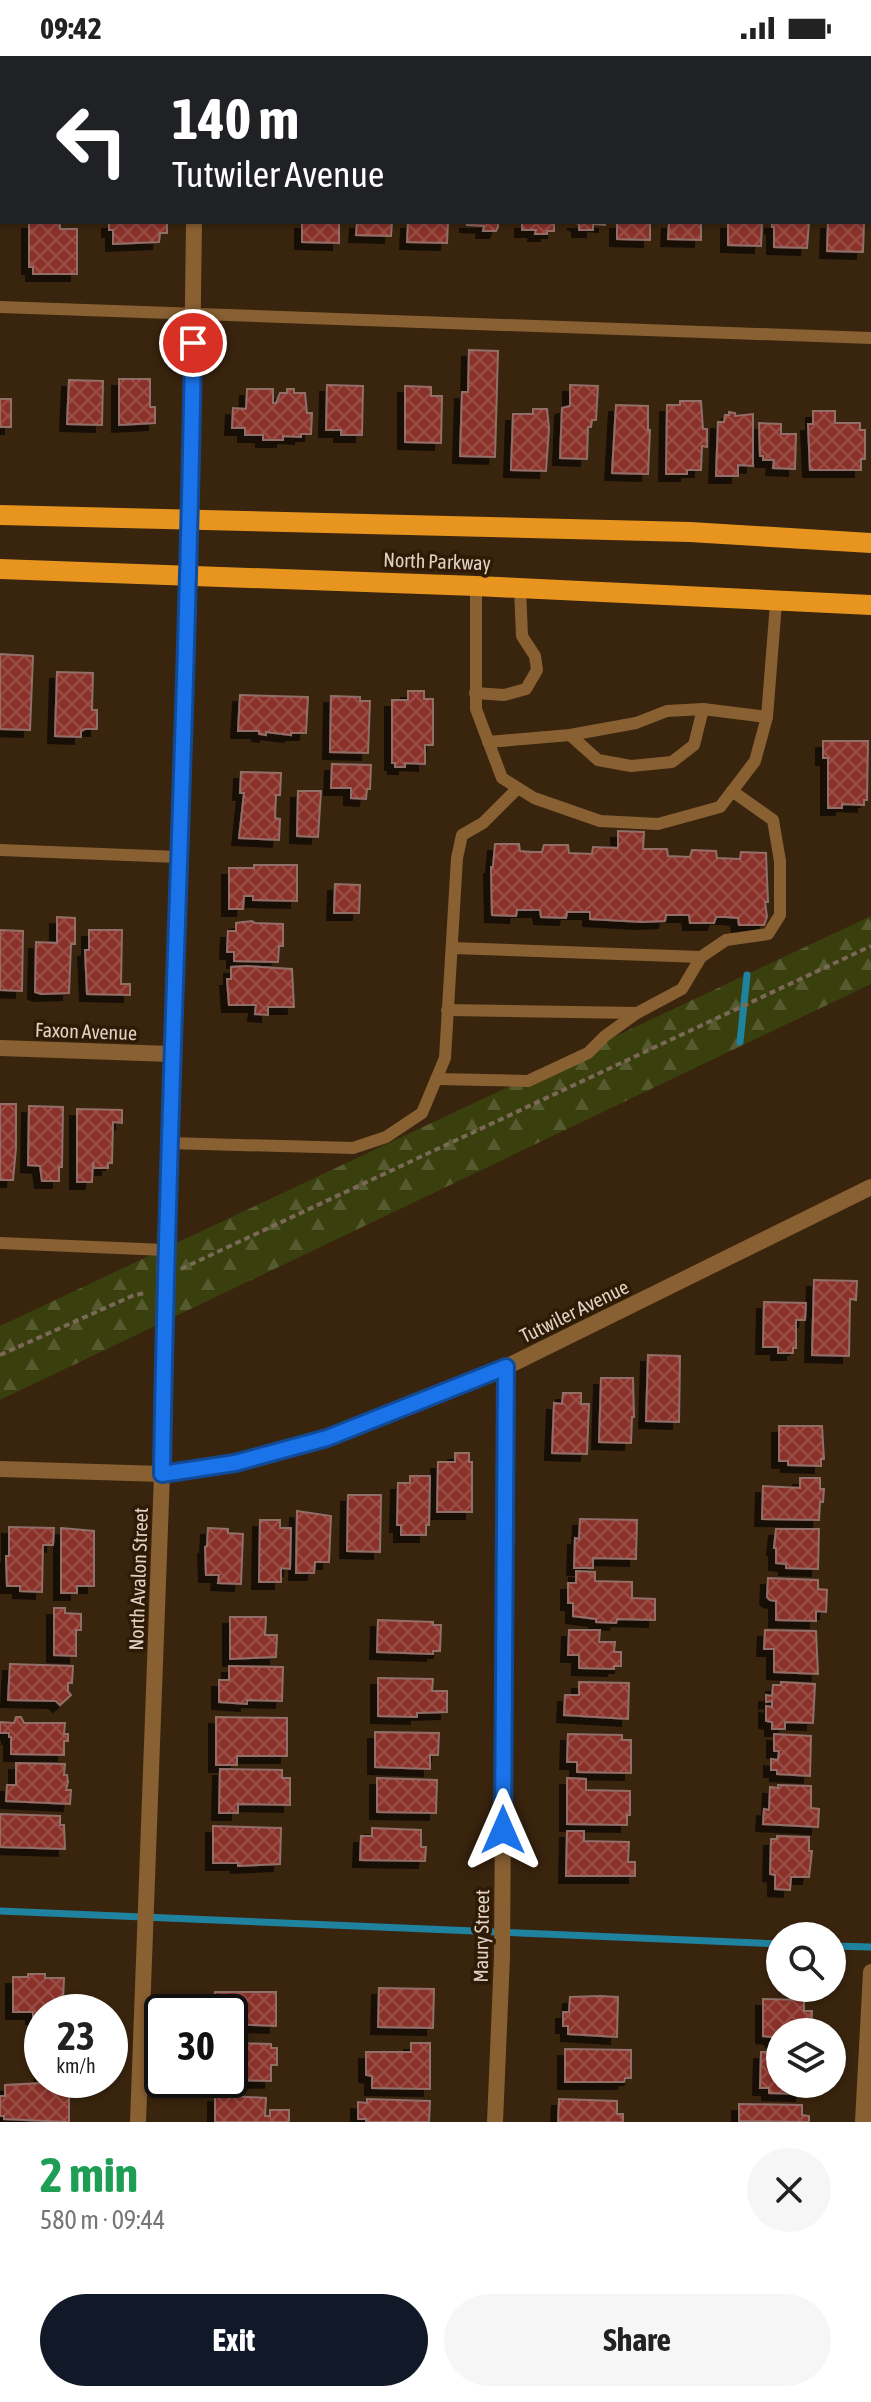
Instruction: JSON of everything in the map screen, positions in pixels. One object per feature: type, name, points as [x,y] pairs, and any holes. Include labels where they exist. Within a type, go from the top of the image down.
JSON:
[{"type":"main road","name":"North Parkway","points":[[0,515],[690,532],[871,543]]},
{"type":"main road","name":"North Parkway","points":[[0,569],[476,586],[776,603],[871,605]]},
{"type":"street","name":"North Avalon Street","points":[[138,2122],[162,1474],[168,1143],[190,522],[194,224]]},
{"type":"street","name":"Faxon Avenue","points":[[0,1048],[171,1054]]},
{"type":"street","name":"Tutwiler Avenue","points":[[0,1469],[162,1474],[235,1463],[327,1438],[506,1367],[871,1187]]},
{"type":"street","name":"Maury Street","points":[[495,2122],[502,1956],[506,1367]]},
{"type":"street","points":[[863,2122],[871,1972]]},
{"type":"lane","points":[[0,307],[871,338]]},
{"type":"lane","points":[[476,586],[476,709],[502,778],[534,798],[600,821],[658,824],[720,807],[755,761],[767,717],[776,603]]},
{"type":"lane","points":[[475,693],[504,695],[526,689],[537,670],[535,656],[522,636],[520,588]]},
{"type":"lane","points":[[488,742],[570,735],[636,723],[667,711],[703,709],[767,717]]},
{"type":"lane","points":[[570,735],[598,760],[631,766],[672,762],[694,745],[703,709]]},
{"type":"lane","points":[[168,1143],[353,1148],[386,1137],[422,1113],[445,1058],[457,858],[462,835],[483,823],[518,788]]},
{"type":"lane","points":[[436,1079],[528,1081],[588,1053],[605,1036],[637,1013],[682,989],[701,957],[726,940],[768,934],[780,915],[780,861],[773,820],[732,791]]},
{"type":"lane","points":[[0,850],[178,857]]},
{"type":"lane","points":[[452,948],[701,957]]},
{"type":"lane","points":[[447,1010],[637,1013]]},
{"type":"lane","points":[[0,1243],[165,1250]]},
{"type":"path","points":[[182,1268],[871,946]]},
{"type":"path","points":[[0,1355],[132,1296],[142,1295]]},
{"type":"green space","points":[[871,916],[871,984],[0,1400],[0,1326]]},
{"type":"building","points":[[29,224],[60,224],[60,229],[77,229],[77,274],[33,274],[33,267],[29,267]]},
{"type":"building","points":[[109,224],[167,224],[167,233],[160,233],[159,242],[113,244],[113,230],[109,230]]},
{"type":"building","points":[[302,224],[339,224],[339,243],[302,242]]},
{"type":"building","points":[[357,224],[392,224],[391,236],[356,235]]},
{"type":"building","points":[[408,224],[448,224],[447,243],[407,242]]},
{"type":"building","points":[[498,224],[498,227],[496,231],[483,231],[484,226],[467,225]]},
{"type":"building","points":[[522,224],[554,224],[554,231],[547,231],[547,234],[522,230]]},
{"type":"building","points":[[579,224],[593,224],[593,230],[579,230]]},
{"type":"building","points":[[617,224],[650,224],[650,240],[617,239]]},
{"type":"building","points":[[669,224],[701,224],[701,240],[668,239]]},
{"type":"building","points":[[728,224],[762,224],[761,246],[728,245]]},
{"type":"building","points":[[772,224],[809,224],[807,248],[774,247]]},
{"type":"building","points":[[828,224],[864,224],[863,252],[827,251]]},
{"type":"building","points":[[469,350],[498,351],[495,457],[460,456],[462,392],[468,392]]},
{"type":"building","points":[[119,379],[150,379],[150,407],[155,407],[155,423],[119,425]]},
{"type":"building","points":[[69,380],[103,381],[102,425],[67,424]]},
{"type":"building","points":[[327,385],[363,386],[362,435],[341,435],[341,430],[326,430]]},
{"type":"building","points":[[570,385],[598,386],[596,420],[592,420],[591,427],[588,427],[587,459],[560,458],[562,408],[570,406]]},
{"type":"building","points":[[405,386],[431,387],[431,396],[442,396],[441,443],[405,442]]},
{"type":"building","points":[[247,389],[273,389],[273,403],[276,403],[280,393],[287,393],[287,389],[305,393],[307,413],[312,413],[311,434],[283,436],[283,440],[263,440],[263,435],[245,435],[245,428],[232,428],[233,408],[246,409]]},
{"type":"building","points":[[0,399],[11,399],[11,427],[0,427]]},
{"type":"building","points":[[680,401],[701,401],[707,447],[702,446],[701,470],[666,474],[667,405],[680,405]]},
{"type":"building","points":[[616,405],[648,406],[648,474],[612,473]]},
{"type":"building","points":[[533,409],[547,409],[546,471],[511,470],[513,414],[533,414]]},
{"type":"building","points":[[813,411],[835,411],[835,423],[860,423],[860,430],[865,430],[865,459],[861,459],[861,470],[810,470],[808,424],[813,424]]},
{"type":"building","points":[[729,412],[735,413],[735,416],[753,414],[753,466],[738,465],[738,476],[716,476],[718,422],[724,422]]},
{"type":"building","points":[[759,423],[781,424],[781,434],[796,434],[795,469],[773,468],[774,460],[763,460],[760,456]]},
{"type":"building","points":[[0,654],[33,656],[30,730],[0,729]]},
{"type":"building","points":[[57,672],[93,673],[92,710],[97,710],[97,729],[81,731],[81,737],[55,736]]},
{"type":"building","points":[[408,691],[424,691],[424,699],[433,699],[433,745],[425,745],[425,764],[405,763],[405,767],[395,767],[392,763],[392,700],[408,700]]},
{"type":"building","points":[[240,695],[308,697],[306,733],[266,732],[266,735],[259,734],[259,731],[238,731]]},
{"type":"building","points":[[331,696],[360,697],[360,701],[370,701],[368,753],[330,752]]},
{"type":"building","points":[[823,741],[868,741],[867,800],[864,800],[864,805],[842,804],[842,808],[828,808],[828,758],[823,758]]},
{"type":"building","points":[[332,764],[371,765],[370,789],[367,789],[366,799],[351,798],[351,788],[331,788]]},
{"type":"building","points":[[241,772],[281,773],[275,818],[280,819],[279,840],[239,838],[244,793],[240,793]]},
{"type":"building","points":[[298,791],[321,791],[318,837],[297,836]]},
{"type":"building","points":[[618,831],[644,832],[643,849],[667,849],[668,856],[690,857],[692,850],[716,851],[717,858],[740,859],[741,852],[766,853],[768,902],[765,902],[767,917],[764,925],[739,925],[738,918],[726,917],[716,917],[714,923],[690,923],[689,915],[666,915],[665,921],[642,922],[590,919],[590,912],[567,912],[566,918],[541,917],[540,910],[517,910],[516,916],[492,915],[491,867],[495,844],[519,844],[520,851],[532,852],[542,852],[544,845],[568,845],[569,853],[592,854],[593,847],[618,848]]},
{"type":"building","points":[[254,865],[297,865],[297,901],[253,900],[253,896],[244,896],[243,909],[229,909],[229,868],[254,868]]},
{"type":"building","points":[[335,884],[360,885],[359,913],[334,913]]},
{"type":"building","points":[[57,917],[75,918],[69,993],[41,994],[35,992],[36,942],[57,943]]},
{"type":"building","points":[[236,923],[283,924],[283,946],[279,946],[278,962],[234,961],[234,952],[227,952],[228,931],[236,931]]},
{"type":"building","points":[[0,930],[23,931],[22,991],[0,990]]},
{"type":"building","points":[[89,930],[122,930],[121,984],[130,984],[130,995],[87,994],[85,950],[89,950]]},
{"type":"building","points":[[231,967],[292,969],[294,1007],[268,1007],[268,1015],[255,1014],[256,1005],[229,1005],[227,979],[231,979]]},
{"type":"building","points":[[0,1104],[16,1104],[13,1180],[0,1180]]},
{"type":"building","points":[[29,1106],[63,1107],[59,1181],[42,1181],[40,1166],[28,1165]]},
{"type":"building","points":[[77,1109],[122,1110],[122,1123],[113,1122],[112,1163],[108,1163],[108,1168],[94,1168],[93,1162],[92,1182],[77,1182]]},
{"type":"building","points":[[814,1280],[857,1281],[856,1300],[850,1299],[849,1356],[812,1355]]},
{"type":"building","points":[[764,1302],[806,1303],[805,1320],[796,1320],[796,1348],[793,1348],[793,1353],[778,1353],[778,1347],[763,1347]]},
{"type":"building","points":[[648,1355],[680,1356],[679,1422],[646,1421]]},
{"type":"building","points":[[601,1378],[633,1378],[631,1443],[599,1442]]},
{"type":"building","points":[[563,1393],[581,1393],[581,1404],[589,1404],[587,1454],[552,1453],[554,1403],[562,1404]]},
{"type":"building","points":[[779,1426],[822,1426],[824,1459],[821,1459],[821,1466],[788,1465],[788,1461],[779,1461]]},
{"type":"building","points":[[455,1453],[469,1453],[469,1462],[472,1462],[472,1512],[437,1512],[438,1462],[455,1462]]},
{"type":"building","points":[[410,1476],[430,1476],[426,1535],[401,1535],[401,1525],[397,1525],[398,1483],[410,1483]]},
{"type":"building","points":[[800,1478],[820,1478],[820,1489],[824,1489],[819,1520],[762,1519],[763,1486],[800,1488]]},
{"type":"building","points":[[348,1495],[381,1495],[380,1552],[347,1551]]},
{"type":"building","points":[[297,1511],[331,1516],[329,1562],[315,1562],[314,1573],[296,1573]]},
{"type":"building","points":[[580,1519],[637,1520],[636,1559],[593,1558],[593,1568],[574,1568],[575,1538],[579,1539]]},
{"type":"building","points":[[260,1520],[280,1520],[280,1528],[291,1528],[290,1569],[281,1568],[281,1582],[259,1582]]},
{"type":"building","points":[[9,1527],[54,1528],[53,1545],[43,1545],[42,1592],[20,1591],[20,1586],[7,1586]]},
{"type":"building","points":[[61,1528],[94,1531],[94,1586],[77,1586],[77,1593],[61,1593]]},
{"type":"building","points":[[208,1528],[243,1534],[241,1584],[218,1583],[219,1575],[206,1575]]},
{"type":"building","points":[[776,1529],[819,1529],[818,1569],[786,1568],[786,1564],[776,1563]]},
{"type":"building","points":[[576,1571],[595,1572],[595,1581],[632,1582],[632,1598],[655,1599],[655,1620],[617,1619],[616,1623],[573,1616],[573,1603],[568,1603],[568,1583],[576,1583]]},
{"type":"building","points":[[768,1578],[818,1580],[818,1589],[827,1590],[826,1612],[816,1611],[816,1621],[776,1620],[776,1601],[767,1597]]},
{"type":"building","points":[[54,1608],[65,1608],[65,1613],[81,1614],[81,1630],[76,1630],[76,1656],[54,1655]]},
{"type":"building","points":[[230,1617],[266,1617],[265,1635],[277,1635],[276,1657],[230,1659]]},
{"type":"building","points":[[378,1620],[441,1625],[440,1651],[433,1651],[433,1654],[377,1652]]},
{"type":"building","points":[[569,1630],[600,1630],[599,1642],[615,1642],[614,1652],[621,1652],[621,1666],[614,1666],[614,1669],[579,1668],[579,1655],[568,1655]]},
{"type":"building","points":[[765,1630],[816,1631],[818,1674],[774,1672],[774,1649],[764,1649]]},
{"type":"building","points":[[10,1664],[73,1666],[72,1683],[68,1683],[71,1695],[60,1705],[56,1701],[8,1700]]},
{"type":"building","points":[[229,1666],[283,1667],[282,1701],[247,1700],[247,1704],[219,1702],[219,1680],[229,1680]]},
{"type":"building","points":[[378,1678],[433,1679],[432,1691],[447,1691],[447,1712],[417,1713],[417,1717],[378,1716]]},
{"type":"building","points":[[579,1682],[629,1683],[628,1719],[564,1715],[565,1695],[579,1695]]},
{"type":"building","points":[[781,1682],[815,1684],[813,1723],[785,1722],[785,1729],[772,1729],[772,1722],[766,1721],[766,1706],[772,1707],[772,1701],[766,1702],[766,1695],[772,1696],[773,1685],[781,1685]]},
{"type":"building","points":[[16,1717],[21,1717],[24,1723],[65,1723],[64,1734],[68,1734],[68,1741],[64,1741],[64,1755],[11,1754],[11,1737],[9,1733],[0,1733],[0,1722],[14,1723]]},
{"type":"building","points":[[216,1717],[287,1718],[287,1756],[237,1756],[237,1765],[216,1765]]},
{"type":"building","points":[[375,1732],[439,1733],[438,1755],[430,1755],[430,1769],[375,1767]]},
{"type":"building","points":[[568,1734],[622,1735],[622,1740],[631,1740],[631,1773],[577,1772],[577,1762],[567,1762]]},
{"type":"building","points":[[774,1734],[811,1736],[810,1776],[777,1774],[777,1770],[771,1770],[771,1759],[778,1760],[779,1751],[774,1751]]},
{"type":"building","points":[[16,1763],[65,1764],[66,1790],[71,1790],[70,1804],[6,1801],[7,1785],[16,1785]]},
{"type":"building","points":[[220,1769],[282,1770],[282,1778],[290,1778],[290,1805],[238,1804],[238,1813],[219,1813]]},
{"type":"building","points":[[377,1778],[437,1780],[436,1813],[377,1812]]},
{"type":"building","points":[[567,1778],[586,1779],[586,1790],[630,1791],[627,1825],[567,1824]]},
{"type":"building","points":[[778,1785],[811,1786],[811,1808],[819,1809],[818,1827],[763,1824],[764,1809],[769,1810],[770,1787],[778,1788]]},
{"type":"building","points":[[0,1814],[60,1816],[60,1825],[64,1825],[65,1849],[0,1847]]},
{"type":"building","points":[[213,1826],[281,1828],[280,1864],[238,1866],[238,1863],[213,1863]]},
{"type":"building","points":[[372,1828],[421,1830],[421,1847],[426,1847],[425,1861],[360,1860],[361,1836],[372,1836]]},
{"type":"building","points":[[567,1831],[584,1831],[584,1841],[629,1842],[628,1862],[635,1862],[635,1876],[566,1876]]},
{"type":"building","points":[[777,1836],[809,1837],[809,1851],[812,1851],[809,1877],[791,1877],[790,1890],[775,1889],[775,1875],[770,1874],[771,1839],[777,1839]]},
{"type":"building","points":[[28,1974],[45,1974],[45,1978],[64,1978],[63,1994],[24,1994],[24,2012],[13,2012],[13,1977],[28,1977]]},
{"type":"building","points":[[379,1988],[434,1989],[433,2028],[378,2027]]},
{"type":"building","points":[[276,1992],[276,2026],[248,2025],[248,1994],[215,1994]]},
{"type":"building","points":[[570,1997],[618,1997],[617,2037],[568,2034],[568,2026],[563,2026],[563,2012],[569,2012]]},
{"type":"building","points":[[763,1999],[766,2002],[804,2002],[804,2011],[812,2011],[812,2018],[766,2018],[766,2036],[763,2036]]},
{"type":"building","points":[[248,2043],[271,2044],[271,2048],[277,2048],[277,2065],[271,2065],[271,2081],[248,2080]]},
{"type":"building","points":[[411,2043],[430,2043],[430,2089],[372,2088],[372,2076],[366,2075],[366,2052],[411,2052]]},
{"type":"building","points":[[565,2049],[631,2050],[631,2078],[625,2078],[624,2082],[565,2082]]},
{"type":"building","points":[[761,2052],[766,2052],[766,2088],[760,2088]]},
{"type":"building","points":[[24,2084],[24,2098],[69,2098],[69,2122],[4,2119],[0,2116],[0,2096],[5,2096],[5,2085]]},
{"type":"building","points":[[215,2098],[266,2098],[265,2116],[270,2116],[270,2110],[289,2110],[289,2122],[215,2122]]},
{"type":"building","points":[[367,2099],[430,2101],[429,2122],[366,2122],[366,2119],[358,2119],[358,2102],[367,2103]]},
{"type":"building","points":[[559,2099],[617,2101],[617,2114],[623,2114],[623,2122],[558,2122]]},
{"type":"building","points":[[739,2104],[802,2105],[802,2115],[809,2116],[809,2122],[739,2121]]},
{"type":"waterway","points":[[740,1042],[747,975]]},
{"type":"waterway","points":[[0,1911],[766,1943]]},
{"type":"waterway","points":[[846,1946],[871,1947]]},
{"type":"route","points":[[193,343],[190,522],[164,1282],[162,1474],[235,1463],[327,1438],[506,1367],[503,1830]]}]
